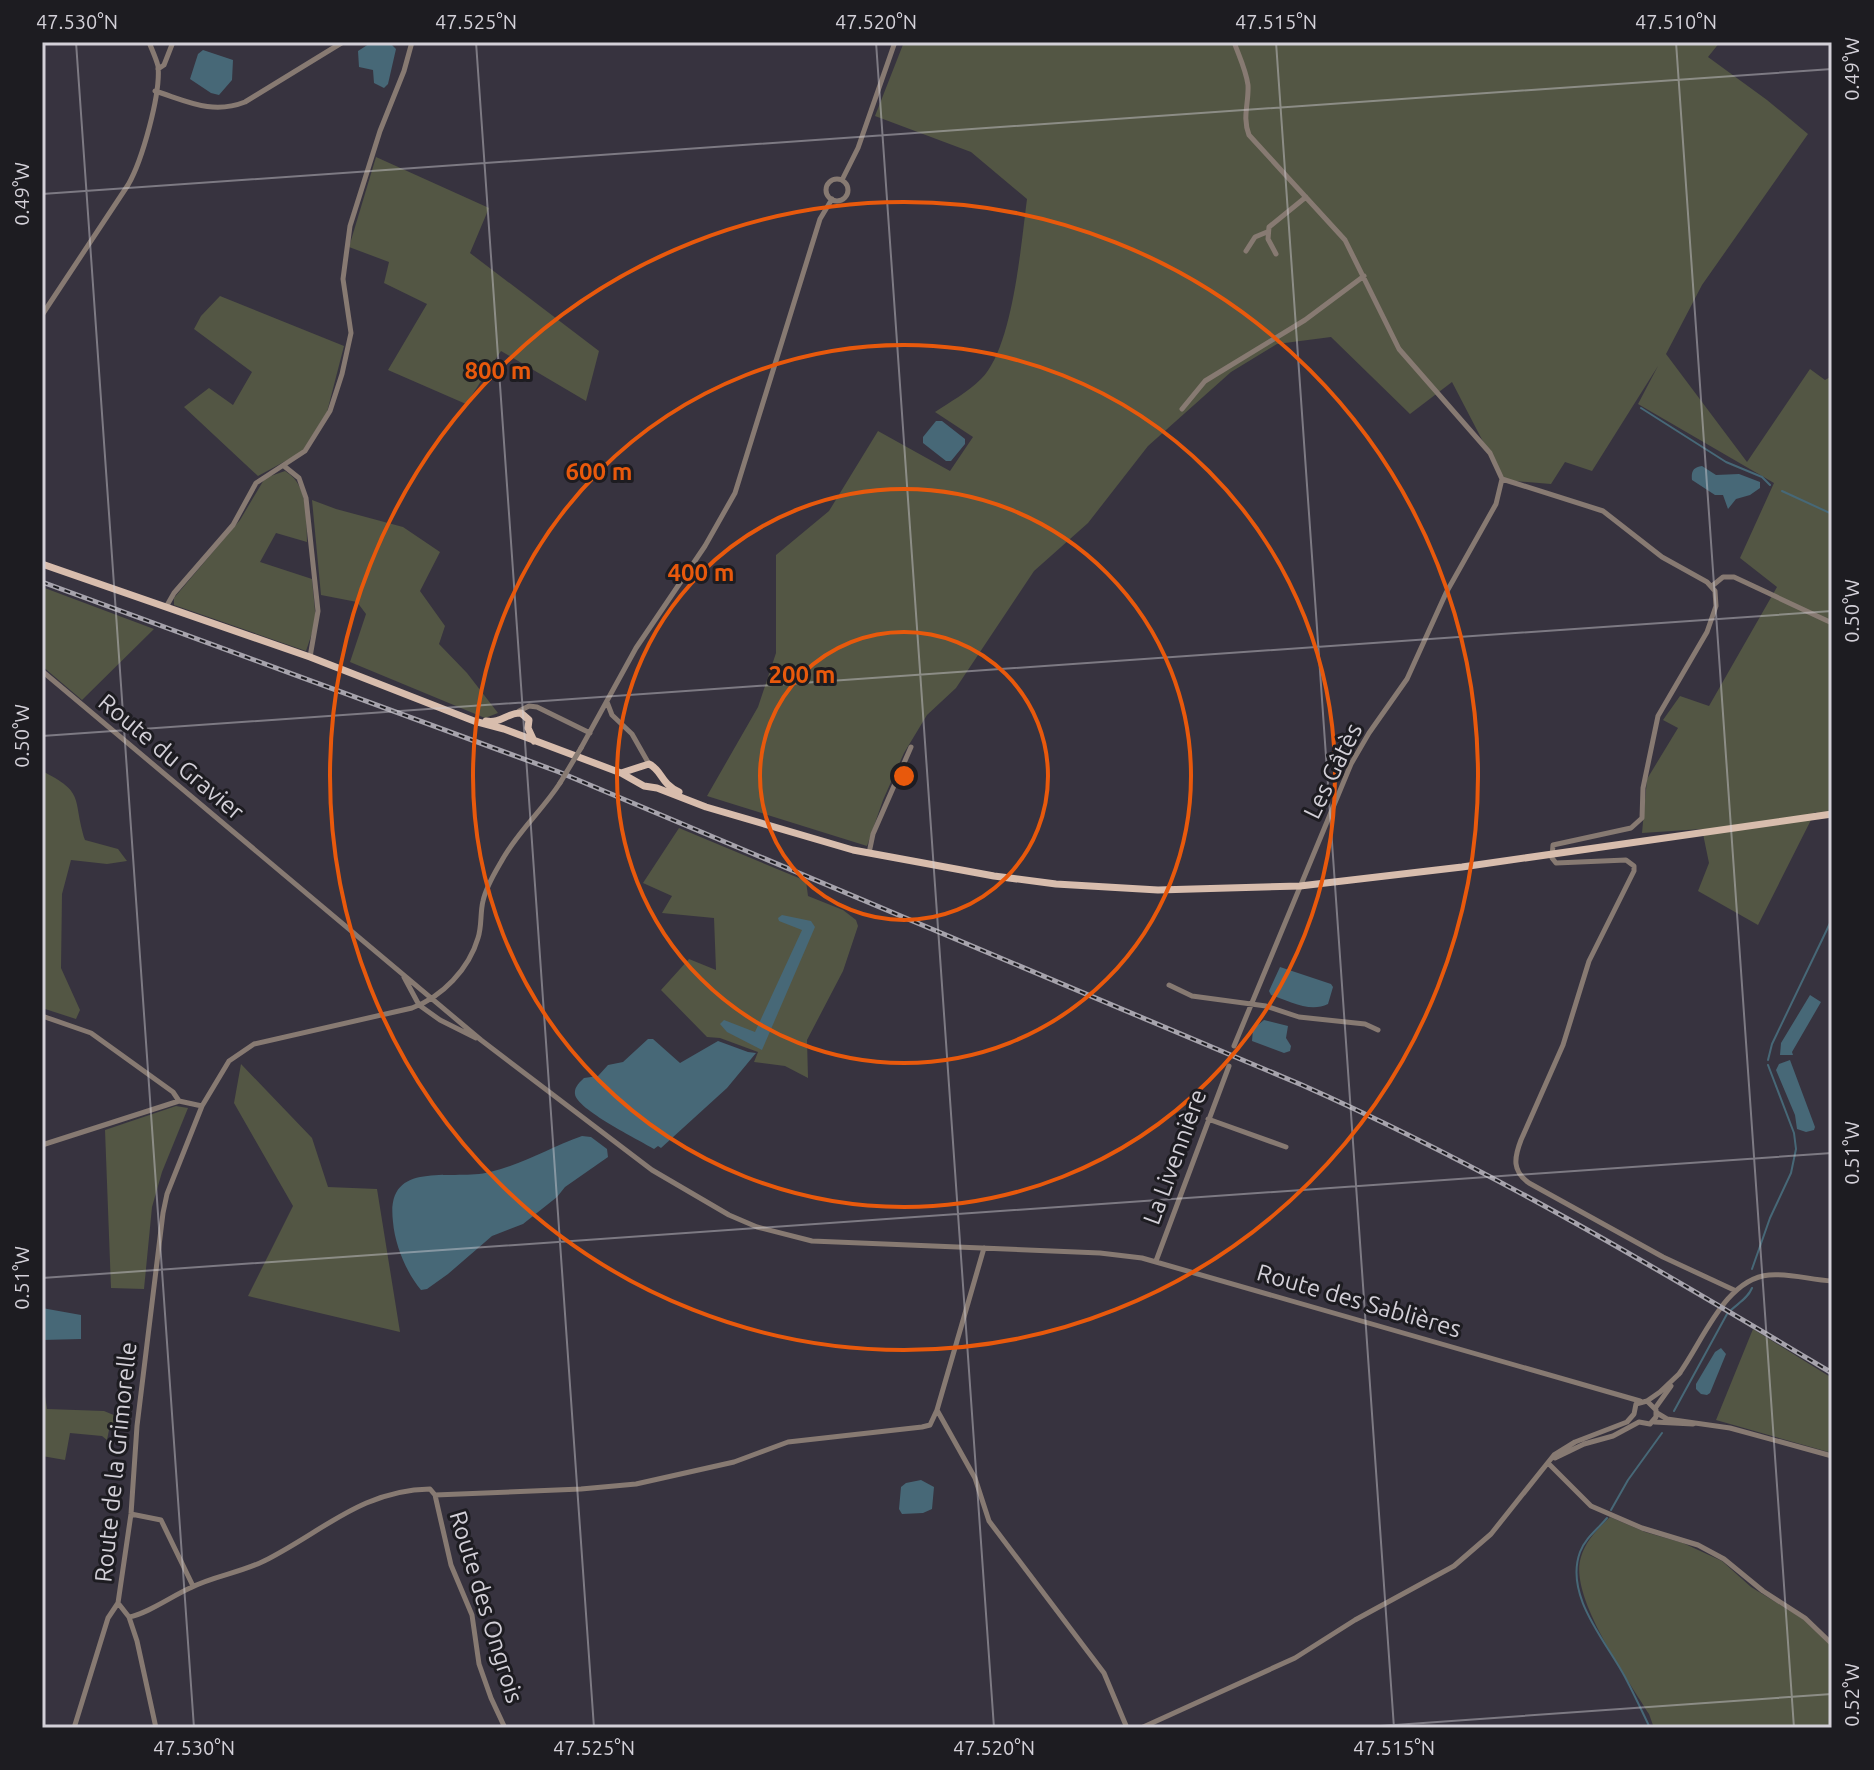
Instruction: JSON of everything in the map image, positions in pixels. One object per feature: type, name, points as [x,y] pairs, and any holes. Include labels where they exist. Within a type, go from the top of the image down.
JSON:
[{"type":"main road","points":[[42,564],[310,657],[474,721],[621,773],[644,786],[868,853],[994,876],[1116,888],[1201,890],[1300,886],[1832,814]]},
{"type":"main road","points":[[423,700],[488,722],[508,718],[517,712],[524,714],[534,741]]},
{"type":"main road","points":[[508,718],[506,725],[513,734]]},
{"type":"main road","points":[[513,734],[524,734],[528,724]]},
{"type":"main road","points":[[621,773],[649,764],[656,767],[670,787],[724,812]]},
{"type":"main road","points":[[638,768],[638,782]]},
{"type":"main road","points":[[651,786],[659,774]]},
{"type":"street","points":[[42,315],[135,173],[145,148],[158,69],[149,42]]},
{"type":"street","points":[[158,69],[164,65],[173,42]]},
{"type":"street","points":[[155,91],[205,107],[228,109],[245,102],[343,42]]},
{"type":"street","points":[[166,607],[174,593],[233,525],[256,483],[305,451],[323,424],[337,392],[351,333],[343,279],[350,226],[412,42]]},
{"type":"street","points":[[842,180],[858,148],[895,42]]},
{"type":"street","points":[[1234,42],[1246,75],[1248,89],[1244,115],[1249,135],[1345,240],[1399,349],[1490,453],[1502,479],[1603,511],[1662,557],[1712,586],[1716,597],[1711,623],[1658,716],[1643,788],[1642,818],[1631,828],[1553,845],[1551,854],[1556,863],[1626,860],[1634,866],[1634,871],[1589,961],[1563,1045],[1517,1151],[1516,1167],[1529,1183],[1732,1293]]},
{"type":"street","points":[[835,179],[842,180],[847,185],[846,196],[841,200],[832,199],[827,194],[828,183],[835,179]]},
{"type":"street","points":[[1246,251],[1255,237],[1267,232],[1271,224],[1306,197]]},
{"type":"street","name":"Route de la Grimorelle","points":[[74,1728],[108,1618],[118,1603],[167,1194],[202,1106],[229,1061],[254,1044],[422,1004],[458,975],[476,947],[484,895],[502,859],[518,834],[560,783],[636,648],[705,546],[735,493],[820,219],[832,199]]},
{"type":"street","points":[[1267,232],[1276,254]]},
{"type":"street","points":[[1182,409],[1205,381],[1305,320],[1364,276]]},
{"type":"street","points":[[283,466],[299,478],[306,498],[318,611],[310,657]]},
{"type":"street","name":"Les Gâtès","points":[[1234,1046],[1351,764],[1407,679],[1446,593],[1496,504],[1502,479]]},
{"type":"street","points":[[1712,586],[1723,577],[1734,577],[1832,623]]},
{"type":"street","name":"Route du Gravier","points":[[42,671],[481,1040]]},
{"type":"street","points":[[607,701],[612,715],[632,734],[649,764]]},
{"type":"street","points":[[517,712],[529,706],[590,733]]},
{"type":"street","points":[[528,724],[540,710]]},
{"type":"street","points":[[596,722],[612,715]]},
{"type":"street","points":[[868,853],[911,747]]},
{"type":"street","points":[[638,768],[642,755]]},
{"type":"street","points":[[1307,868],[1312,879],[1323,884]]},
{"type":"street","points":[[403,975],[422,1004],[440,1020],[481,1040]]},
{"type":"street","points":[[1169,985],[1192,996],[1266,1006],[1310,1019],[1365,1024],[1378,1030]]},
{"type":"street","points":[[42,1016],[91,1033],[173,1092],[179,1101]]},
{"type":"street","name":"Route des Sablières","points":[[481,1040],[652,1170],[729,1215],[757,1227],[812,1241],[1100,1253],[1156,1261],[1644,1401]]},
{"type":"street","name":"La Livennière","points":[[1156,1261],[1229,1066]]},
{"type":"street","points":[[42,1145],[179,1101],[202,1106]]},
{"type":"street","points":[[1208,1119],[1286,1147]]},
{"type":"street","points":[[930,1425],[984,1248]]},
{"type":"street","points":[[1654,1422],[1656,1410],[1732,1293],[1746,1281],[1766,1275],[1832,1281]]},
{"type":"street","points":[[1141,1728],[1295,1658],[1367,1613],[1454,1566],[1491,1534],[1548,1463],[1566,1446],[1629,1420],[1644,1401],[1680,1373]]},
{"type":"street","name":"Route des Sablières","points":[[1606,1392],[1634,1411]]},
{"type":"street","points":[[1644,1401],[1667,1419],[1710,1424],[1832,1456]]},
{"type":"street","points":[[937,1410],[975,1478],[989,1521],[1104,1673],[1127,1728]]},
{"type":"street","points":[[1634,1411],[1639,1422],[1646,1425],[1654,1422],[1710,1424]]},
{"type":"street","points":[[1548,1463],[1563,1453],[1613,1436],[1639,1422]]},
{"type":"street","points":[[129,1617],[193,1586],[231,1575],[280,1552],[331,1520],[403,1490],[430,1489],[435,1495],[636,1484],[734,1462],[788,1442],[937,1424],[945,1427]]},
{"type":"street","points":[[1548,1463],[1591,1506],[1642,1528],[1698,1545],[1724,1559],[1763,1591],[1805,1618],[1832,1644]]},
{"type":"street","name":"Route des Ongrois","points":[[435,1495],[451,1565],[472,1615],[479,1664],[505,1728]]},
{"type":"street","points":[[131,1514],[161,1520],[193,1586]]},
{"type":"street","points":[[118,1603],[129,1617],[156,1728]]},
{"type":"green space","points":[[904,42],[1720,42],[1708,57],[1808,134],[1702,285],[1666,354],[1747,462],[1810,369],[1825,380],[1832,376],[1832,819],[1815,812],[1758,925],[1698,891],[1709,863],[1702,829],[1642,833],[1647,779],[1678,728],[1663,720],[1680,696],[1709,706],[1777,587],[1740,558],[1774,483],[1638,404],[1658,366],[1592,471],[1565,462],[1551,484],[1503,480],[1452,382],[1410,414],[1331,337],[1277,344],[1231,372],[1148,446],[1088,523],[1034,571],[956,688],[927,715],[904,753],[867,846],[707,796],[758,707],[776,653],[776,555],[829,511],[878,431],[950,471],[973,437],[935,412],[981,379],[992,364],[1008,320],[1027,199],[971,152],[875,116]]},
{"type":"green space","points":[[376,157],[489,208],[470,253],[599,351],[586,401],[501,351],[466,404],[388,370],[427,304],[384,283],[389,262],[349,247]]},
{"type":"green space","points":[[220,296],[344,346],[327,412],[302,452],[258,476],[184,407],[209,388],[233,405],[252,372],[194,329],[201,316]]},
{"type":"green space","points":[[285,471],[293,477],[302,493],[307,542],[276,533],[260,562],[312,579],[316,621],[306,651],[174,605],[174,598],[240,520],[265,478]]},
{"type":"green space","points":[[312,500],[403,527],[440,552],[420,591],[445,626],[439,644],[467,673],[498,713],[485,718],[350,662],[366,614],[357,602],[321,595]]},
{"type":"green space","points":[[42,587],[154,629],[82,700],[42,666]]},
{"type":"green space","points":[[42,771],[72,791],[85,840],[118,849],[127,861],[107,864],[71,860],[62,894],[61,968],[80,1010],[76,1019],[42,1008]]},
{"type":"green space","points":[[679,828],[806,881],[808,896],[843,910],[856,920],[858,926],[843,971],[807,1040],[808,1078],[785,1066],[754,1062],[758,1052],[720,1038],[707,1037],[661,990],[689,959],[716,970],[714,918],[662,913],[672,896],[643,883]]},
{"type":"green space","points":[[241,1064],[312,1138],[328,1187],[377,1189],[400,1332],[248,1296],[293,1206],[234,1103]]},
{"type":"green space","points":[[176,1106],[188,1108],[162,1172],[152,1207],[144,1289],[111,1288],[105,1130]]},
{"type":"green space","points":[[1753,1329],[1832,1378],[1832,1453],[1716,1420]]},
{"type":"green space","points":[[42,1396],[45,1396],[47,1409],[104,1411],[126,1420],[121,1431],[109,1430],[107,1440],[102,1436],[70,1433],[65,1460],[42,1456]]},
{"type":"green space","points":[[1610,1517],[1683,1543],[1722,1561],[1751,1587],[1803,1619],[1832,1647],[1832,1728],[1654,1728],[1649,1714],[1591,1615],[1579,1574],[1583,1551]]},
{"type":"water","points":[[372,42],[392,45],[396,49],[388,84],[384,88],[374,83],[373,70],[359,67],[358,51]]},
{"type":"water","points":[[203,50],[233,60],[232,80],[219,95],[190,79],[198,54]]},
{"type":"water","points":[[936,421],[942,421],[965,439],[965,444],[951,461],[946,461],[923,443],[923,437]]},
{"type":"water","points":[[1702,466],[1716,475],[1739,474],[1760,482],[1760,488],[1736,499],[1728,509],[1723,495],[1715,495],[1692,480],[1693,470]]},
{"type":"water","points":[[782,915],[811,921],[815,927],[762,1050],[727,1032],[720,1024],[724,1020],[755,1032],[802,930],[779,921]]},
{"type":"water","points":[[1280,967],[1331,984],[1333,987],[1328,1004],[1307,1007],[1271,995],[1269,991]]},
{"type":"water","points":[[1810,995],[1821,1002],[1793,1055],[1780,1055],[1781,1043]]},
{"type":"water","points":[[1264,1020],[1288,1026],[1286,1038],[1291,1046],[1290,1051],[1284,1053],[1252,1041],[1253,1029]]},
{"type":"water","points":[[648,1039],[653,1039],[680,1063],[718,1041],[756,1053],[727,1088],[661,1148],[658,1146],[654,1149],[596,1116],[575,1094],[576,1087],[584,1078],[598,1076],[608,1065],[623,1062]]},
{"type":"water","points":[[1790,1060],[1814,1130],[1806,1132],[1797,1129],[1795,1115],[1776,1070],[1779,1064]]},
{"type":"water","points":[[582,1136],[591,1137],[607,1149],[608,1157],[565,1187],[523,1224],[492,1236],[448,1274],[421,1290],[406,1267],[394,1231],[393,1202],[399,1188],[410,1180],[424,1176],[474,1174],[502,1169]]},
{"type":"water","points":[[42,1308],[81,1315],[81,1339],[42,1340]]},
{"type":"water","points":[[1721,1348],[1726,1354],[1710,1393],[1701,1394],[1696,1384],[1715,1352]]},
{"type":"water","points":[[921,1480],[934,1487],[932,1509],[923,1513],[902,1514],[899,1509],[901,1487]]},
{"type":"waterway","points":[[1641,408],[1726,462],[1762,477],[1770,485]]},
{"type":"waterway","points":[[1782,491],[1832,514]]},
{"type":"waterway","points":[[1768,1060],[1772,1044],[1832,919]]},
{"type":"waterway","points":[[1752,1269],[1770,1218],[1791,1173],[1796,1149],[1794,1133],[1768,1065]]},
{"type":"waterway","points":[[1674,1411],[1727,1314],[1752,1288]]},
{"type":"waterway","points":[[1611,1510],[1662,1433]]},
{"type":"waterway","points":[[1607,1518],[1582,1547],[1577,1569],[1578,1585],[1589,1618],[1625,1677],[1650,1728]]},
{"type":"railway","points":[[42,582],[559,772],[1302,1085],[1505,1185],[1637,1258],[1832,1373]]}]
